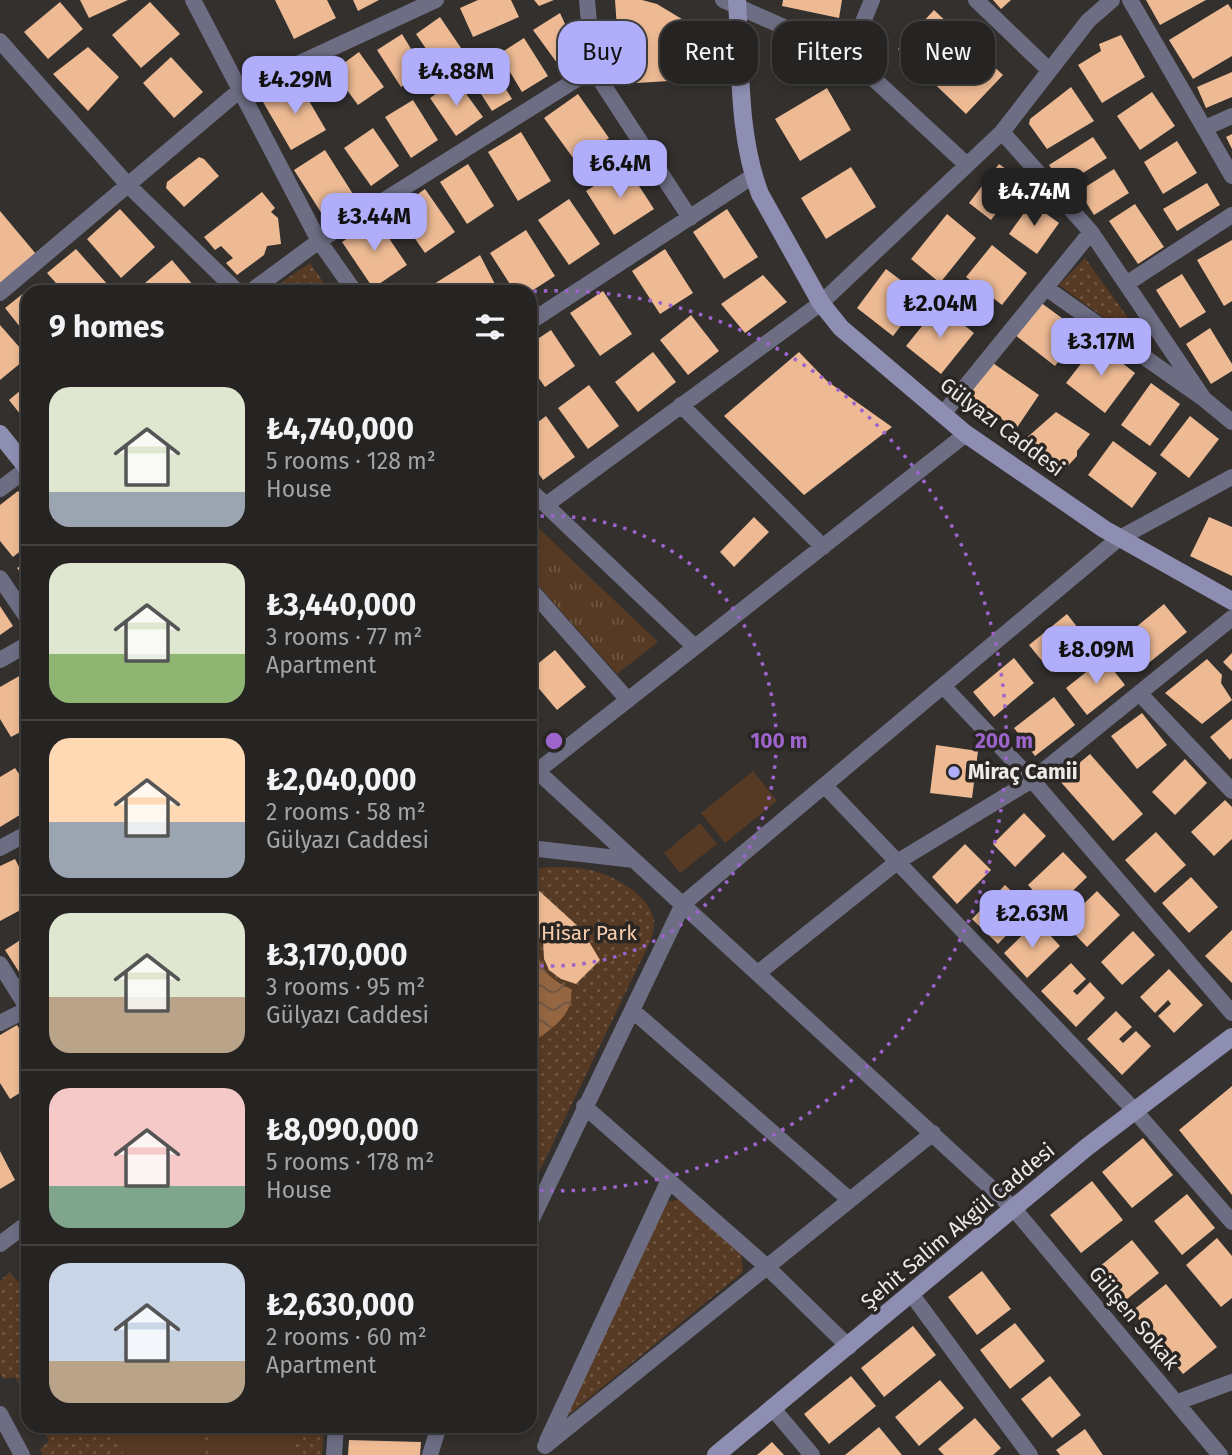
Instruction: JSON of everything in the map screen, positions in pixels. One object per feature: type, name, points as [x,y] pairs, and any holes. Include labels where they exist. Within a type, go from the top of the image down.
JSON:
[{"type":"street","points":[[193,0],[319,242],[350,285]]},
{"type":"street","points":[[0,293],[239,91],[436,0]]},
{"type":"street","points":[[587,0],[589,21]]},
{"type":"street","points":[[863,21],[872,0]]},
{"type":"street","points":[[976,0],[1049,71]]},
{"type":"street","points":[[546,505],[821,303],[1002,132],[1088,21],[1112,0]]},
{"type":"street","points":[[1130,0],[1232,176]]},
{"type":"street","points":[[732,2],[773,21]]},
{"type":"street","name":"Gülyazı Caddesi","points":[[732,2],[746,137],[753,176],[821,303],[841,328],[967,434],[1118,539],[1232,601]]},
{"type":"street","points":[[3,50],[128,185],[232,285]]},
{"type":"street","points":[[260,285],[319,242],[569,84]]},
{"type":"street","points":[[603,84],[690,218]]},
{"type":"street","points":[[879,84],[967,165]]},
{"type":"street","points":[[1205,128],[1232,116]]},
{"type":"street","points":[[1002,132],[1091,232],[1204,399]]},
{"type":"street","points":[[537,317],[753,176]]},
{"type":"street","points":[[1126,284],[1232,215]]},
{"type":"street","points":[[943,414],[1091,232]]},
{"type":"street","points":[[1046,288],[1204,399],[1232,422]]},
{"type":"street","points":[[681,405],[822,547]]},
{"type":"street","points":[[0,434],[21,460]]},
{"type":"street","points":[[537,772],[967,434]]},
{"type":"street","points":[[0,489],[21,474]]},
{"type":"street","points":[[537,1208],[683,904],[1118,539],[1232,477]]},
{"type":"street","points":[[537,497],[695,647]]},
{"type":"street","points":[[0,578],[21,609]]},
{"type":"street","points":[[537,597],[628,700]]},
{"type":"street","points":[[758,973],[897,862],[1032,780],[1141,695],[1232,618]]},
{"type":"street","points":[[0,660],[21,648]]},
{"type":"street","points":[[943,686],[1032,780],[1232,1013]]},
{"type":"street","points":[[1141,695],[1232,791]]},
{"type":"street","name":"Gülşen Sokak","points":[[537,777],[683,904],[1014,1209],[1220,1455]]},
{"type":"street","points":[[825,786],[1135,1111],[1232,1222]]},
{"type":"street","points":[[0,848],[21,838]]},
{"type":"street","points":[[537,850],[634,860]]},
{"type":"street","points":[[0,964],[21,998]]},
{"type":"street","points":[[632,1010],[850,1200]]},
{"type":"street","points":[[0,1023],[21,1012]]},
{"type":"street","name":"Şehit Salim Akgül Caddesi","points":[[716,1455],[774,1410],[1014,1209],[1232,1037]]},
{"type":"street","points":[[584,1106],[766,1266],[849,1347]]},
{"type":"street","points":[[542,1450],[933,1133]]},
{"type":"street","points":[[542,1450],[668,1180]]},
{"type":"street","points":[[0,1244],[21,1228]]},
{"type":"street","points":[[912,1295],[1030,1455]]},
{"type":"street","points":[[1178,1402],[1232,1382]]},
{"type":"street","points":[[774,1410],[812,1455]]},
{"type":"street","points":[[0,1414],[22,1455]]},
{"type":"street","points":[[334,1455],[336,1433]]},
{"type":"street","points":[[430,1455],[436,1433]]},
{"type":"green space","points":[[1085,258],[1154,354],[1059,285]]},
{"type":"green space","points":[[310,263],[325,285],[277,285]]},
{"type":"green space","points":[[537,527],[658,642],[617,674],[537,584]]},
{"type":"green space","points":[[753,771],[777,801],[725,843],[701,813]]},
{"type":"green space","points":[[700,823],[717,844],[680,873],[664,853]]},
{"type":"green space","name":"Hisar Park","points":[[537,868],[579,868],[606,875],[628,886],[651,910],[654,923],[650,942],[537,1176]]},
{"type":"green space","points":[[682,1199],[741,1252],[743,1272],[560,1422],[667,1202]]},
{"type":"green space","points":[[10,1272],[18,1282],[21,1280],[21,1388],[15,1377],[4,1379],[0,1373],[0,1281]]},
{"type":"green space","points":[[45,1433],[324,1433],[322,1455],[43,1455],[40,1449],[49,1441]]},
{"type":"green space","points":[[118,1433],[201,1433],[206,1455],[123,1455]]},
{"type":"green space","points":[[209,1433],[291,1433],[296,1455],[214,1455]]},
{"type":"water","points":[[537,952],[548,974],[571,989],[569,1007],[553,1028],[537,1040]]},
{"type":"building","points":[[80,0],[128,0],[89,18]]},
{"type":"building","points":[[275,0],[327,0],[336,18],[294,39]]},
{"type":"building","points":[[353,0],[379,0],[358,11]]},
{"type":"building","points":[[478,0],[511,0],[519,17],[473,37],[460,8]]},
{"type":"building","points":[[534,0],[554,0],[539,6]]},
{"type":"building","points":[[615,0],[642,0],[657,4],[685,21],[660,21],[660,82],[646,82],[646,21],[616,21]]},
{"type":"building","points":[[783,0],[842,0],[839,18],[782,6]]},
{"type":"building","points":[[993,0],[1011,0],[1001,9]]},
{"type":"building","points":[[1146,0],[1206,0],[1160,25]]},
{"type":"building","points":[[60,2],[83,29],[48,59],[24,32]]},
{"type":"building","points":[[150,2],[180,34],[141,68],[112,35]]},
{"type":"building","points":[[1228,4],[1232,10],[1232,56],[1193,79],[1169,40]]},
{"type":"building","points":[[934,10],[946,21],[924,21]]},
{"type":"building","points":[[560,13],[564,21],[558,21],[558,64],[533,30]]},
{"type":"building","points":[[440,17],[461,48],[437,65],[416,34]]},
{"type":"building","points":[[402,34],[425,72],[401,87],[377,50]]},
{"type":"building","points":[[1121,35],[1145,77],[1102,103],[1078,65],[1101,51],[1099,44]]},
{"type":"building","points":[[524,38],[548,76],[522,92],[499,54]]},
{"type":"building","points":[[88,47],[119,77],[88,111],[53,74]]},
{"type":"building","points":[[359,52],[384,87],[358,105],[333,71]]},
{"type":"building","points":[[171,57],[203,92],[174,118],[143,83]]},
{"type":"building","points":[[487,58],[512,99],[492,111],[466,71]]},
{"type":"building","points":[[995,67],[1003,75],[995,83]]},
{"type":"building","points":[[1232,72],[1232,97],[1206,108],[1197,87]]},
{"type":"building","points":[[456,80],[483,117],[456,136],[430,98]]},
{"type":"building","points":[[298,82],[326,130],[291,150],[263,102]]},
{"type":"building","points":[[935,84],[994,84],[966,114]]},
{"type":"building","points":[[1071,87],[1094,121],[1047,149],[1029,124],[1030,119]]},
{"type":"building","points":[[827,88],[851,130],[800,161],[775,119]]},
{"type":"building","points":[[1152,92],[1175,126],[1140,150],[1117,116]]},
{"type":"building","points":[[578,94],[609,138],[576,162],[544,118]]},
{"type":"building","points":[[413,100],[438,140],[411,158],[385,117]]},
{"type":"building","points":[[373,128],[399,166],[371,186],[344,148]]},
{"type":"building","points":[[521,132],[551,181],[518,201],[488,152]]},
{"type":"building","points":[[1232,134],[1232,149],[1226,137]]},
{"type":"building","points":[[1093,137],[1107,158],[1062,186],[1049,165]]},
{"type":"building","points":[[1177,141],[1197,173],[1163,194],[1144,162]]},
{"type":"building","points":[[325,150],[353,194],[322,214],[294,170]]},
{"type":"building","points":[[199,157],[219,176],[184,207],[166,188],[167,182]]},
{"type":"building","points":[[468,164],[494,206],[467,224],[440,182]]},
{"type":"building","points":[[999,164],[1021,180],[991,220],[969,203]]},
{"type":"building","points":[[626,166],[654,209],[614,235],[586,191]]},
{"type":"building","points":[[851,167],[876,207],[826,239],[801,198]]},
{"type":"building","points":[[1114,169],[1129,193],[1094,215],[1079,191]]},
{"type":"building","points":[[1207,183],[1220,205],[1177,231],[1163,209]]},
{"type":"building","points":[[425,189],[455,232],[425,253],[395,210]]},
{"type":"building","points":[[262,192],[275,208],[271,212],[278,218],[281,244],[267,246],[264,255],[237,275],[226,263],[233,258],[221,246],[215,250],[204,237]]},
{"type":"building","points":[[569,199],[600,244],[569,265],[538,220]]},
{"type":"building","points":[[1031,203],[1059,223],[1037,254],[1009,234]]},
{"type":"building","points":[[1135,204],[1164,247],[1138,264],[1109,221]]},
{"type":"building","points":[[120,209],[155,247],[121,278],[87,239]]},
{"type":"building","points":[[727,209],[758,257],[724,279],[693,232]]},
{"type":"building","points":[[0,211],[36,254],[0,285]]},
{"type":"building","points":[[947,214],[976,238],[940,283],[911,259]]},
{"type":"building","points":[[376,219],[407,265],[377,285],[371,285],[342,242]]},
{"type":"building","points":[[526,230],[555,276],[537,288],[537,285],[511,285],[490,253]]},
{"type":"building","points":[[1232,240],[1232,301],[1224,306],[1197,260]]},
{"type":"building","points":[[992,245],[1027,273],[1002,305],[966,277]]},
{"type":"building","points":[[76,249],[108,285],[58,285],[47,273]]},
{"type":"building","points":[[665,249],[693,293],[660,314],[632,271]]},
{"type":"building","points":[[480,255],[495,285],[435,285]]},
{"type":"building","points":[[172,260],[193,285],[143,285]]},
{"type":"building","points":[[886,269],[923,297],[893,336],[857,308]]},
{"type":"building","points":[[1182,274],[1206,312],[1180,328],[1156,290]]},
{"type":"building","points":[[763,275],[787,302],[745,333],[721,304]]},
{"type":"building","points":[[603,291],[632,334],[600,356],[570,313]]},
{"type":"building","points":[[21,295],[21,328],[5,308]]},
{"type":"building","points":[[1040,302],[1081,332],[1055,366],[1015,335]]},
{"type":"building","points":[[939,305],[974,333],[941,374],[906,346]]},
{"type":"building","points":[[691,315],[719,351],[688,375],[660,340]]},
{"type":"building","points":[[0,325],[21,349],[21,363],[0,380]]},
{"type":"building","points":[[1210,328],[1232,364],[1232,371],[1211,384],[1186,344]]},
{"type":"building","points":[[551,330],[575,366],[545,387],[537,376],[537,339]]},
{"type":"building","points":[[1097,343],[1135,373],[1105,413],[1066,383]]},
{"type":"building","points":[[653,352],[676,382],[638,412],[615,382]]},
{"type":"building","points":[[799,352],[827,381],[892,427],[804,495],[724,416]]},
{"type":"building","points":[[990,361],[1039,395],[1016,429],[967,395]]},
{"type":"building","points":[[1151,383],[1180,404],[1150,446],[1121,425]]},
{"type":"building","points":[[589,385],[619,426],[588,449],[558,408]]},
{"type":"building","points":[[21,390],[21,415],[9,400]]},
{"type":"building","points":[[1056,412],[1090,434],[1077,451],[1077,456],[1065,469],[1023,441]]},
{"type":"building","points":[[546,416],[575,457],[543,480],[537,471],[537,423]]},
{"type":"building","points":[[1190,416],[1219,439],[1189,478],[1160,455]]},
{"type":"building","points":[[1113,441],[1157,473],[1132,508],[1088,475]]},
{"type":"building","points":[[18,491],[21,495],[21,551],[13,557],[0,541],[0,505]]},
{"type":"building","points":[[754,517],[769,532],[734,567],[720,552]]},
{"type":"building","points":[[1209,517],[1232,527],[1232,576],[1190,556]]},
{"type":"building","points":[[1164,604],[1187,632],[1140,670],[1118,642]]},
{"type":"building","points":[[0,606],[13,626],[0,635]]},
{"type":"building","points":[[1067,614],[1089,642],[1051,672],[1029,645]]},
{"type":"building","points":[[555,650],[586,687],[557,710],[537,686],[537,664]]},
{"type":"building","points":[[1232,653],[1232,671],[1223,662]]},
{"type":"building","points":[[1014,658],[1034,683],[994,717],[973,692]]},
{"type":"building","points":[[1104,658],[1125,685],[1087,715],[1066,688]]},
{"type":"building","points":[[1207,659],[1222,675],[1221,683],[1232,700],[1202,724],[1165,693]]},
{"type":"building","points":[[21,675],[21,732],[11,737],[0,719],[0,687]]},
{"type":"building","points":[[1054,697],[1075,725],[1035,756],[1014,728]]},
{"type":"building","points":[[1142,713],[1167,745],[1137,769],[1111,736]]},
{"type":"building","points":[[1232,719],[1232,758],[1230,760],[1210,737]]},
{"type":"building","name":"Miraç Camii","points":[[936,745],[978,751],[972,798],[930,793]]},
{"type":"building","points":[[1090,754],[1143,814],[1113,841],[1059,780]]},
{"type":"building","points":[[1185,759],[1207,783],[1175,815],[1152,792]]},
{"type":"building","points":[[15,768],[21,777],[21,814],[0,827],[0,777]]},
{"type":"building","points":[[1225,800],[1232,807],[1232,839],[1214,856],[1191,832]]},
{"type":"building","points":[[1024,813],[1046,836],[1015,867],[993,844]]},
{"type":"building","points":[[1156,832],[1186,865],[1155,893],[1125,860]]},
{"type":"building","points":[[965,844],[991,870],[957,904],[932,877]]},
{"type":"building","points":[[1063,852],[1087,877],[1052,911],[1028,885]]},
{"type":"building","points":[[15,859],[21,871],[21,910],[0,921],[0,866]]},
{"type":"building","points":[[1191,877],[1218,907],[1189,933],[1162,903]]},
{"type":"building","points":[[1005,885],[1031,910],[998,944],[972,919]]},
{"type":"building","name":"Hisar Park","points":[[537,889],[582,930],[600,960],[576,984],[561,979],[549,970],[544,959],[541,936],[537,941]]},
{"type":"building","points":[[1097,891],[1120,915],[1087,947],[1064,923]]},
{"type":"building","points":[[1037,921],[1060,946],[1027,978],[1004,953]]},
{"type":"building","points":[[1232,930],[1232,983],[1205,956]]},
{"type":"building","points":[[1133,931],[1155,955],[1122,985],[1101,962]]},
{"type":"building","points":[[21,940],[21,975],[5,950]]},
{"type":"building","points":[[1071,963],[1086,979],[1073,991],[1077,995],[1090,982],[1105,998],[1076,1027],[1041,991]]},
{"type":"building","points":[[1169,969],[1203,1005],[1174,1033],[1158,1016],[1171,1004],[1168,1000],[1155,1013],[1140,997]]},
{"type":"building","points":[[1116,1011],[1132,1027],[1119,1039],[1123,1043],[1136,1031],[1151,1046],[1122,1075],[1087,1039]]},
{"type":"building","points":[[17,1025],[21,1032],[21,1092],[10,1099],[0,1083],[0,1035]]},
{"type":"building","points":[[1232,1086],[1232,1195],[1179,1130]]},
{"type":"building","points":[[1143,1138],[1173,1175],[1132,1208],[1102,1172]]},
{"type":"building","points":[[0,1151],[15,1180],[0,1189]]},
{"type":"building","points":[[1092,1181],[1123,1220],[1081,1253],[1050,1215]]},
{"type":"building","points":[[1187,1194],[1215,1228],[1182,1255],[1154,1221]]},
{"type":"building","points":[[1217,1238],[1232,1256],[1232,1298],[1221,1307],[1186,1265]]},
{"type":"building","points":[[1132,1240],[1159,1273],[1121,1304],[1094,1271]]},
{"type":"building","points":[[982,1271],[1011,1309],[977,1335],[948,1297]]},
{"type":"building","points":[[1166,1284],[1217,1347],[1183,1374],[1132,1311]]},
{"type":"building","points":[[1015,1323],[1045,1361],[1010,1389],[980,1350]]},
{"type":"building","points":[[913,1326],[936,1355],[884,1397],[861,1368]]},
{"type":"building","points":[[851,1376],[876,1406],[829,1444],[804,1414]]},
{"type":"building","points":[[1050,1376],[1081,1415],[1052,1438],[1021,1399]]},
{"type":"building","points":[[940,1380],[964,1408],[919,1446],[895,1417]]},
{"type":"building","points":[[975,1418],[1001,1448],[993,1455],[944,1455],[938,1449]]},
{"type":"building","points":[[879,1427],[902,1455],[845,1455]]},
{"type":"building","points":[[1085,1429],[1103,1455],[1060,1455],[1056,1450]]},
{"type":"building","points":[[349,1440],[421,1442],[420,1455],[348,1455]]},
{"type":"building","points":[[772,1442],[784,1455],[757,1455]]},
{"type":"place","name":"Miraç Camii","points":[[954,772]]}]
